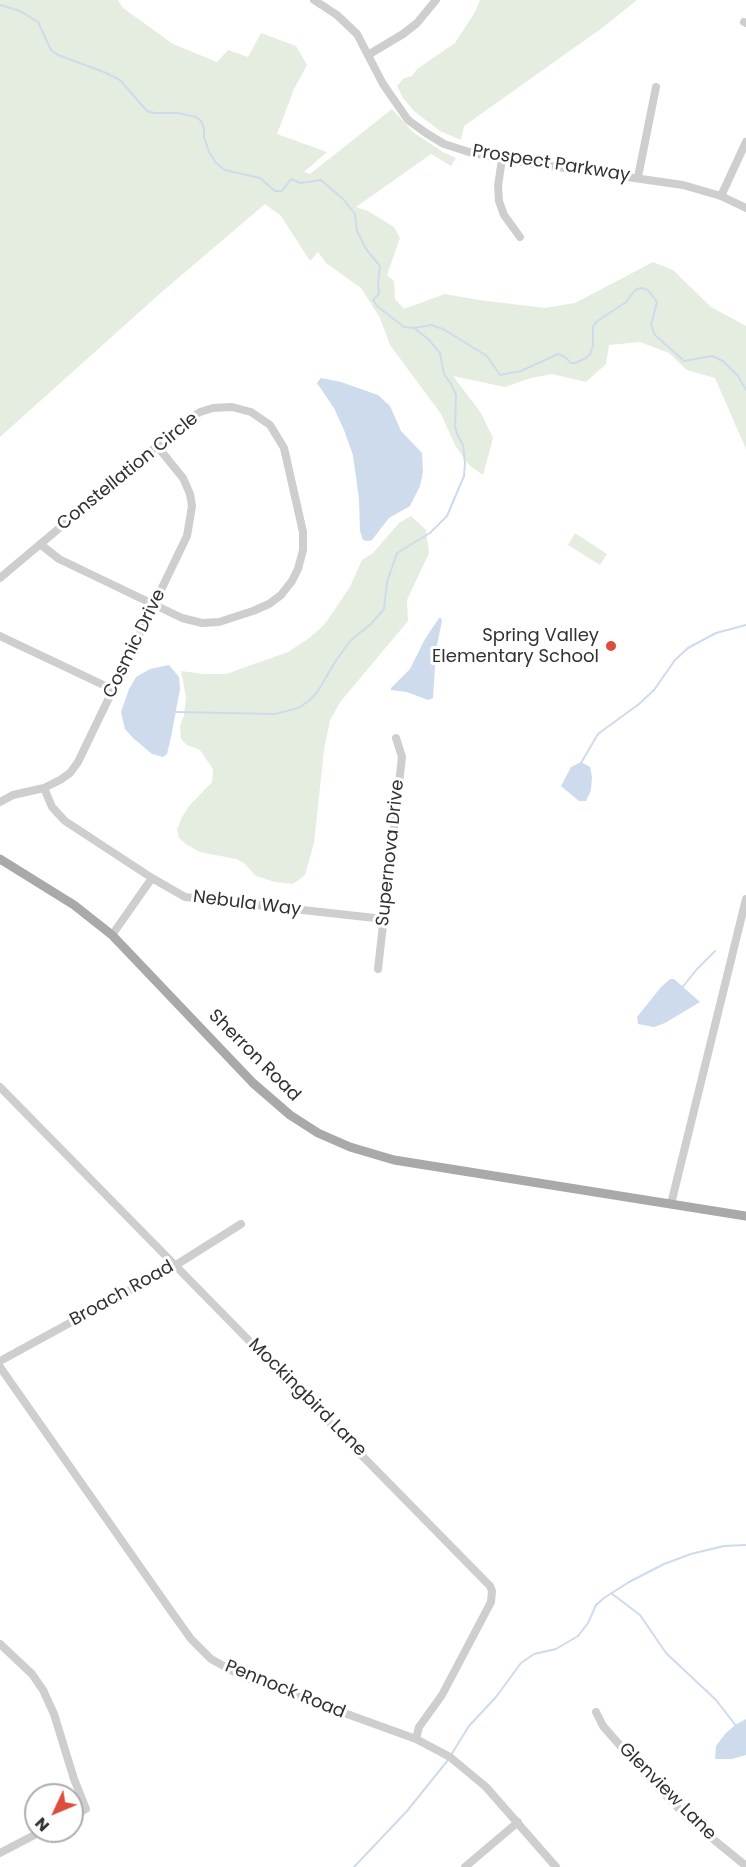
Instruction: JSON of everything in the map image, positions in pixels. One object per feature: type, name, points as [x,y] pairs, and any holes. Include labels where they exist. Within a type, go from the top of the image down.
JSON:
[{"type":"main road","name":"Sherron Road","points":[[0,859],[74,905],[112,936],[276,1105],[325,1136],[364,1152],[394,1160],[746,1216]]},
{"type":"street","name":"Prospect Parkway","points":[[314,0],[337,15],[357,34],[395,104],[408,120],[444,144],[502,159],[683,185],[721,196],[746,208]]},
{"type":"street","points":[[368,55],[410,28],[436,0]]},
{"type":"street","points":[[638,177],[656,87]]},
{"type":"street","points":[[721,196],[746,142]]},
{"type":"street","points":[[502,159],[498,186],[499,201],[504,215],[520,237]]},
{"type":"street","name":"Constellation Circle","points":[[0,578],[40,544],[157,446],[200,412],[213,408],[232,407],[251,412],[270,425],[284,448],[303,532],[303,550],[292,580],[281,595],[269,604],[253,611],[219,622],[202,622],[182,618],[59,559],[40,544]]},
{"type":"street","name":"Cosmic Drive","points":[[0,802],[13,795],[44,788],[70,773],[78,762],[187,536],[192,507],[190,494],[183,478],[157,446]]},
{"type":"street","points":[[0,636],[114,690]]},
{"type":"street","name":"Supernova Drive","points":[[378,969],[402,757],[396,738]]},
{"type":"street","name":"Nebula Way","points":[[44,788],[52,807],[65,821],[178,895],[193,899],[384,919]]},
{"type":"street","points":[[112,936],[152,878]]},
{"type":"street","points":[[671,1203],[746,899]]},
{"type":"street","name":"Mockingbird Lane","points":[[0,1087],[490,1586],[491,1602],[442,1695],[419,1727],[416,1739]]},
{"type":"street","name":"Broach Road","points":[[0,1361],[176,1265],[242,1224]]},
{"type":"street","name":"Pennock Road","points":[[0,1367],[191,1639],[211,1659],[242,1676],[416,1739],[450,1757],[472,1774],[518,1822],[556,1867]]},
{"type":"street","points":[[0,1644],[32,1674],[43,1690],[54,1714],[76,1783]]},
{"type":"street","name":"Glenview Lane","points":[[596,1712],[603,1726],[645,1774],[692,1822],[746,1866]]},
{"type":"street","points":[[465,1867],[518,1822]]},
{"type":"street","points":[[0,1852],[24,1840]]},
{"type":"shaded area","points":[[0,0],[118,0],[123,8],[173,44],[217,62],[228,50],[248,57],[261,33],[296,46],[307,65],[294,89],[277,134],[327,152],[304,172],[310,174],[392,109],[414,133],[456,158],[451,166],[431,154],[356,207],[368,211],[394,227],[400,238],[387,275],[394,281],[395,299],[404,309],[445,294],[545,308],[575,303],[653,262],[673,270],[711,307],[746,326],[746,449],[715,378],[687,370],[669,353],[640,342],[609,345],[606,364],[586,382],[552,374],[505,387],[453,376],[481,413],[493,438],[483,475],[469,465],[456,447],[441,414],[390,345],[380,318],[361,288],[326,263],[318,252],[310,261],[281,216],[265,204],[164,290],[0,437]]},
{"type":"shaded area","points":[[480,0],[637,0],[602,28],[464,126],[461,140],[440,131],[414,111],[397,86],[404,78],[412,76],[417,69],[455,43]]},
{"type":"shaded area","points":[[411,516],[426,530],[429,553],[407,600],[408,621],[341,701],[330,720],[324,750],[314,843],[305,875],[293,884],[275,882],[256,876],[244,863],[236,859],[200,852],[187,845],[179,838],[177,829],[189,806],[212,782],[213,769],[200,750],[187,745],[181,739],[180,726],[186,697],[181,671],[226,674],[288,652],[308,639],[323,626],[333,612],[350,587],[362,560],[373,553],[399,523]]},
{"type":"shaded area","points":[[575,533],[607,554],[600,565],[568,545]]},
{"type":"water","points":[[321,378],[341,382],[378,395],[390,406],[401,431],[422,453],[423,472],[420,486],[410,506],[389,518],[372,540],[363,540],[360,531],[359,499],[353,455],[334,408],[317,383]]},
{"type":"water","points":[[439,618],[442,621],[436,650],[433,698],[428,700],[407,692],[391,690],[410,669]]},
{"type":"water","points":[[169,665],[179,677],[180,689],[167,754],[163,757],[152,754],[133,738],[125,729],[121,712],[136,677],[150,669]]},
{"type":"water","points":[[581,762],[590,767],[592,777],[591,790],[586,801],[579,801],[561,786],[571,767]]},
{"type":"water","points":[[670,979],[674,979],[700,1002],[654,1027],[638,1024],[637,1017]]},
{"type":"water","points":[[746,1719],[746,1755],[732,1759],[715,1759],[716,1746],[725,1734]]},
{"type":"waterway","points":[[0,5],[20,11],[38,22],[51,50],[58,55],[120,80],[147,111],[196,117],[204,128],[204,137],[209,152],[216,163],[225,170],[260,178],[275,191],[282,191],[291,179],[300,183],[321,180],[343,199],[355,214],[357,231],[366,249],[380,266],[379,294],[373,300],[377,306],[404,327],[431,325],[443,329],[487,356],[500,375],[521,371],[558,354],[571,363],[575,363],[590,354],[593,346],[593,327],[596,322],[626,302],[635,290],[641,288],[648,290],[657,302],[651,325],[655,335],[684,361],[712,356],[723,361],[738,376],[746,390]]},
{"type":"waterway","points":[[176,712],[275,714],[298,708],[309,701],[350,641],[371,624],[384,609],[387,582],[397,553],[430,533],[447,516],[464,476],[465,463],[463,445],[455,426],[456,395],[444,374],[440,353],[414,328]]},
{"type":"waterway","points":[[581,763],[598,734],[654,690],[675,660],[688,648],[716,633],[746,625]]},
{"type":"waterway","points":[[681,989],[715,951]]},
{"type":"waterway","points":[[451,1755],[469,1726],[496,1697],[521,1663],[534,1654],[556,1649],[578,1636],[588,1623],[596,1605],[604,1598],[664,1564],[691,1554],[724,1546],[746,1545]]},
{"type":"waterway","points":[[611,1593],[640,1615],[666,1653],[716,1700],[737,1727]]},
{"type":"waterway","points":[[354,1867],[407,1811],[448,1760]]},
{"type":"place","name":"Spring Valley Elementary School","points":[[611,646]]}]
